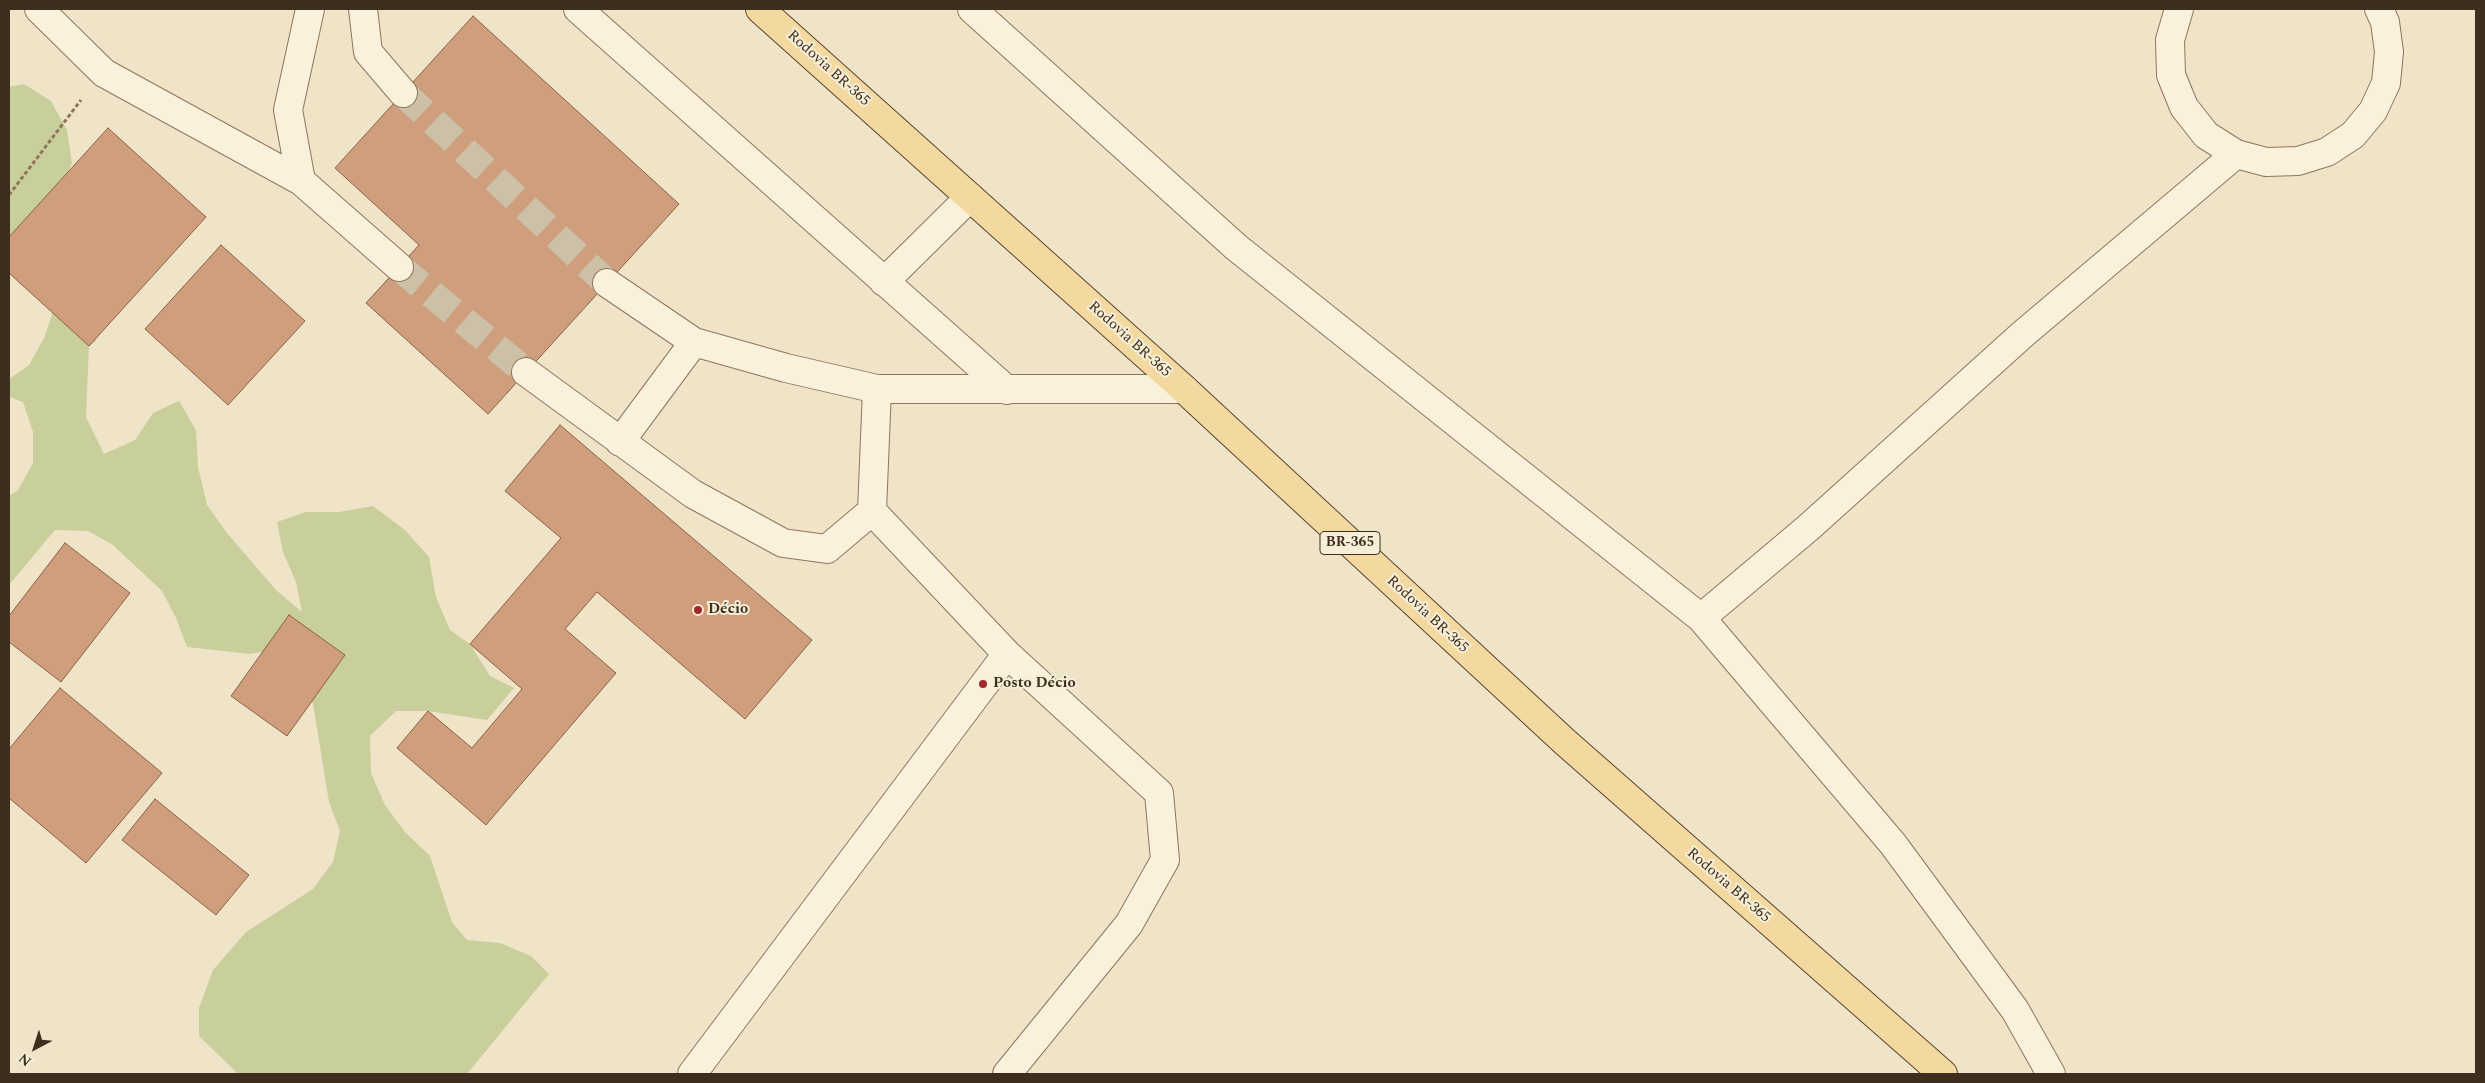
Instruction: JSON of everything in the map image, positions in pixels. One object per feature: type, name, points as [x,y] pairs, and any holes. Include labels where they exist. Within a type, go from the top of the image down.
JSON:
[{"type":"main road","name":"Rodovia BR-365","points":[[760,9],[1184,389],[1565,742],[1942,1074]]},
{"type":"street","points":[[39,9],[102,71],[301,181],[399,267]]},
{"type":"street","points":[[301,181],[288,110],[310,9]]},
{"type":"street","points":[[363,9],[368,52],[403,93]]},
{"type":"street","points":[[578,9],[1006,390]]},
{"type":"street","points":[[972,9],[1236,247],[1701,618],[1893,844],[2016,1010],[2050,1074]]},
{"type":"street","points":[[2179,9],[2170,40],[2171,75],[2184,108],[2206,135],[2236,154],[2266,162],[2298,161],[2327,152],[2353,135],[2373,111],[2386,83],[2389,52],[2388,13]]},
{"type":"street","points":[[1701,618],[1808,528],[2022,334],[2236,154]]},
{"type":"street","points":[[884,282],[970,197]]},
{"type":"street","points":[[607,283],[694,342],[786,368],[877,389],[1184,389]]},
{"type":"street","points":[[620,442],[694,342]]},
{"type":"street","points":[[526,372],[693,494],[783,543],[827,550],[872,511]]},
{"type":"street","points":[[877,389],[872,511],[1007,654],[1159,793],[1165,860],[1129,924],[1006,1074]]},
{"type":"street","points":[[692,1074],[1007,654]]},
{"type":"path","points":[[9,196],[102,71]]},
{"type":"green space","points":[[24,84],[51,101],[67,130],[72,163],[59,195],[9,255],[9,87]]},
{"type":"green space","points":[[54,309],[88,311],[96,341],[89,346],[86,417],[104,454],[135,440],[153,413],[179,401],[196,430],[198,467],[207,505],[227,533],[276,590],[302,612],[296,582],[283,552],[277,522],[306,512],[339,512],[373,506],[405,530],[429,557],[436,597],[450,630],[470,644],[490,676],[514,688],[487,720],[428,711],[396,711],[370,736],[371,773],[385,805],[405,832],[430,856],[452,922],[467,940],[500,943],[531,956],[549,974],[467,1074],[238,1074],[199,1036],[199,1008],[213,970],[246,932],[313,889],[333,862],[340,831],[329,802],[313,704],[303,671],[282,648],[250,654],[187,647],[176,618],[162,591],[113,545],[88,531],[55,530],[9,585],[9,496],[18,490],[33,463],[33,432],[23,402],[9,397],[9,379],[29,365],[44,338]]},
{"type":"building","points":[[473,16],[679,204],[488,414],[366,303],[419,245],[335,168]]},
{"type":"building","points":[[108,128],[206,217],[89,346],[9,273],[9,237]]},
{"type":"building","points":[[221,245],[305,321],[228,405],[145,329]]},
{"type":"building","name":"Décio","points":[[560,425],[812,640],[745,719],[597,592],[565,629],[616,673],[486,825],[397,748],[428,711],[472,748],[522,689],[470,644],[561,538],[505,491]]},
{"type":"building","points":[[65,543],[130,593],[61,682],[9,642],[9,616]]},
{"type":"building","points":[[289,615],[345,655],[287,736],[231,696]]},
{"type":"building","points":[[60,688],[162,773],[86,863],[9,798],[9,749]]},
{"type":"building","points":[[155,799],[249,875],[216,915],[122,840]]},
{"type":"tunnel","points":[[403,93],[607,283]]},
{"type":"tunnel","points":[[399,267],[526,372]]},
{"type":"place","name":"Décio","points":[[698,610]]},
{"type":"place","name":"Posto Décio","points":[[983,684]]}]
